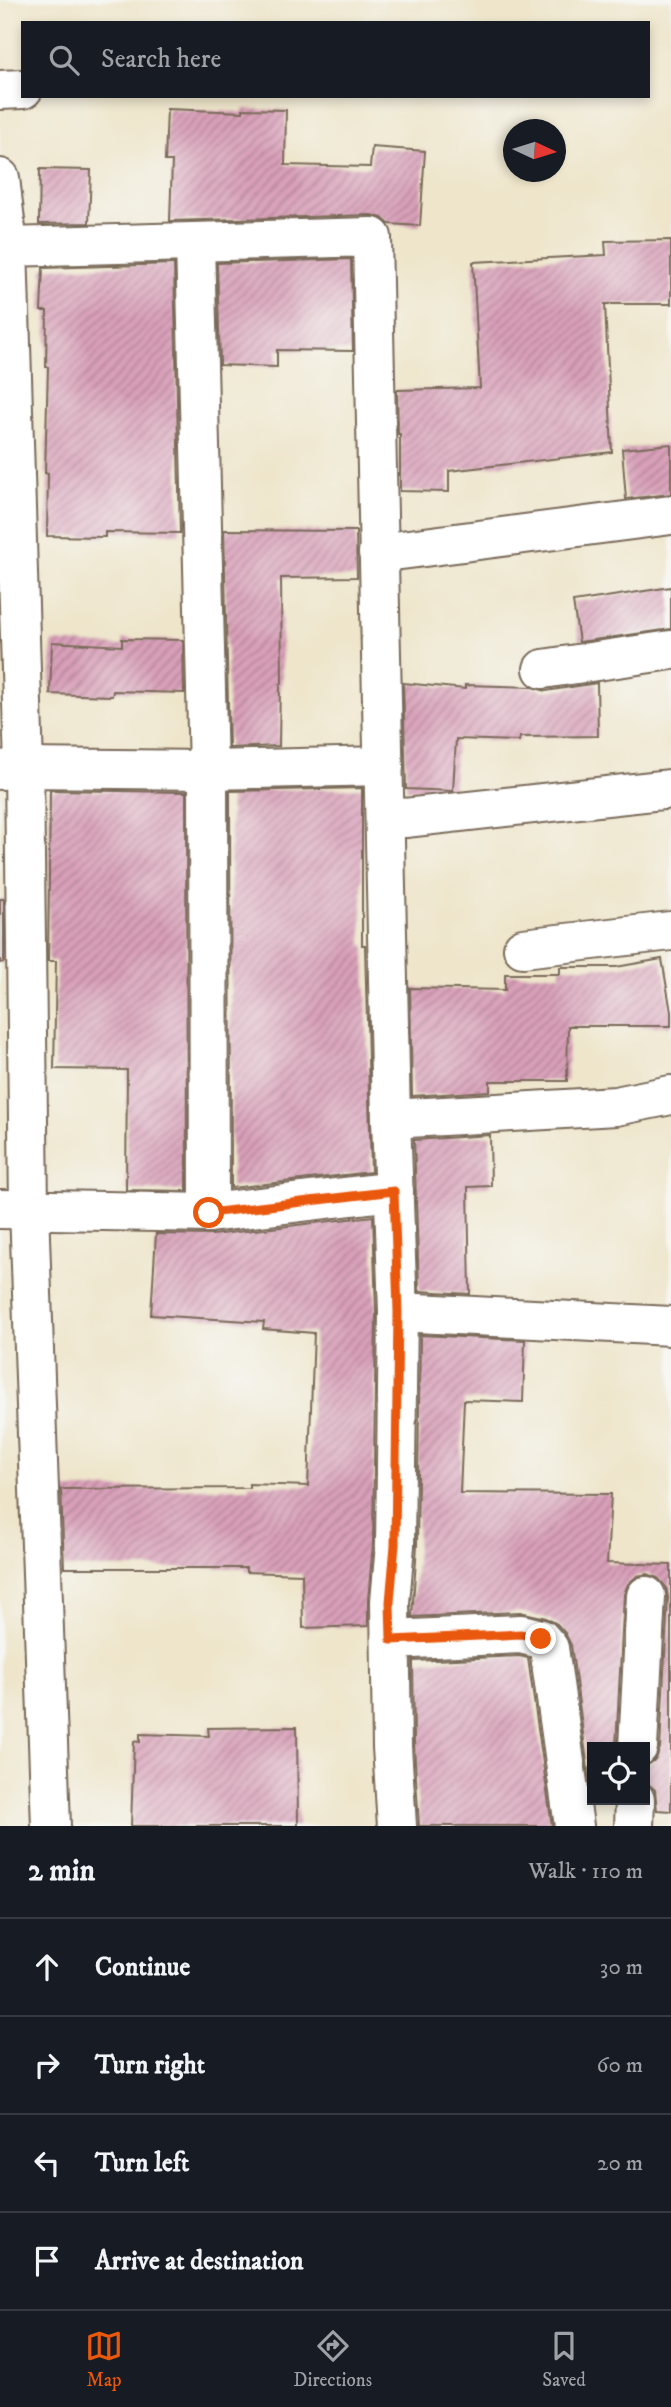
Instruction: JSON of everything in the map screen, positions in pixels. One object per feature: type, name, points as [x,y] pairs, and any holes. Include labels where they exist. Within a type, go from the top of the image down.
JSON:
[{"type":"street","points":[[0,90],[21,89]]},
{"type":"street","points":[[0,178],[8,247],[15,1209],[51,1826]]},
{"type":"street","points":[[8,247],[372,237],[391,1119],[398,1312],[395,1545],[390,1602],[392,1746],[397,1826]]},
{"type":"street","points":[[195,242],[208,770],[209,1213]]},
{"type":"street","points":[[378,554],[671,514]]},
{"type":"street","points":[[543,669],[671,650]]},
{"type":"street","points":[[12,769],[208,770],[384,766]]},
{"type":"street","points":[[385,816],[405,818],[671,789]]},
{"type":"street","points":[[523,948],[671,931]]},
{"type":"street","points":[[391,1119],[616,1106],[671,1095]]},
{"type":"street","points":[[15,1209],[209,1213],[394,1191]]},
{"type":"street","points":[[398,1312],[671,1326]]},
{"type":"street","points":[[638,1742],[646,1596]]},
{"type":"street","points":[[391,1640],[521,1634],[541,1639],[549,1648],[574,1826]]},
{"type":"street","points":[[634,1826],[635,1805]]},
{"type":"building","points":[[167,109],[243,112],[243,109],[286,110],[285,165],[370,167],[372,147],[425,151],[420,226],[389,224],[382,218],[371,215],[170,221],[172,161],[165,161]]},
{"type":"building","points":[[40,169],[91,170],[89,223],[39,224]]},
{"type":"building","points":[[671,240],[671,304],[605,304],[612,452],[449,471],[449,492],[400,491],[397,390],[480,388],[473,262],[606,255],[605,241]]},
{"type":"building","points":[[351,259],[353,351],[277,350],[277,367],[220,365],[217,263]]},
{"type":"building","points":[[174,264],[180,533],[105,532],[105,537],[47,536],[48,474],[45,473],[48,367],[47,311],[41,311],[43,268]]},
{"type":"building","points":[[671,444],[671,494],[626,499],[622,449]]},
{"type":"building","points":[[224,530],[356,531],[357,577],[281,578],[282,684],[279,746],[229,748]]},
{"type":"building","points":[[671,587],[671,629],[579,642],[573,602]]},
{"type":"building","points":[[122,639],[183,640],[184,693],[113,691],[112,696],[50,694],[52,642],[122,646]]},
{"type":"building","points":[[403,683],[465,689],[465,685],[532,687],[546,691],[597,683],[598,736],[520,737],[519,741],[456,739],[453,791],[406,789]]},
{"type":"building","points":[[362,788],[362,945],[365,945],[371,1172],[231,1188],[230,791]]},
{"type":"building","points":[[50,790],[186,792],[187,1191],[126,1190],[127,1070],[54,1069],[56,961],[48,961]]},
{"type":"building","points":[[0,899],[4,899],[4,962],[0,963]]},
{"type":"building","points":[[662,959],[671,1026],[568,1026],[567,1081],[490,1081],[490,1091],[412,1096],[410,988],[505,990],[505,974],[560,974],[560,967],[616,967]]},
{"type":"building","points":[[490,1135],[491,1186],[468,1187],[470,1294],[419,1291],[414,1140]]},
{"type":"building","points":[[373,1216],[376,1312],[373,1544],[368,1626],[303,1628],[302,1574],[246,1572],[246,1568],[64,1568],[61,1489],[249,1488],[249,1484],[308,1486],[314,1333],[263,1329],[264,1322],[151,1315],[156,1234],[212,1235]]},
{"type":"building","points":[[420,1335],[525,1340],[523,1402],[464,1400],[460,1493],[611,1494],[607,1563],[671,1565],[671,1811],[657,1810],[655,1790],[650,1786],[650,1763],[656,1759],[660,1748],[668,1597],[666,1587],[658,1578],[648,1574],[637,1576],[628,1584],[624,1594],[616,1742],[587,1742],[587,1762],[571,1645],[565,1633],[557,1624],[546,1618],[520,1612],[412,1617],[417,1545]]},
{"type":"building","points":[[519,1656],[528,1658],[552,1826],[419,1826],[413,1661]]},
{"type":"building","points":[[297,1727],[298,1826],[131,1826],[134,1741],[140,1742],[140,1734],[209,1736],[208,1728]]},
{"type":"route","points":[[209,1213],[394,1191],[398,1312],[391,1640],[521,1634],[541,1639]]}]
